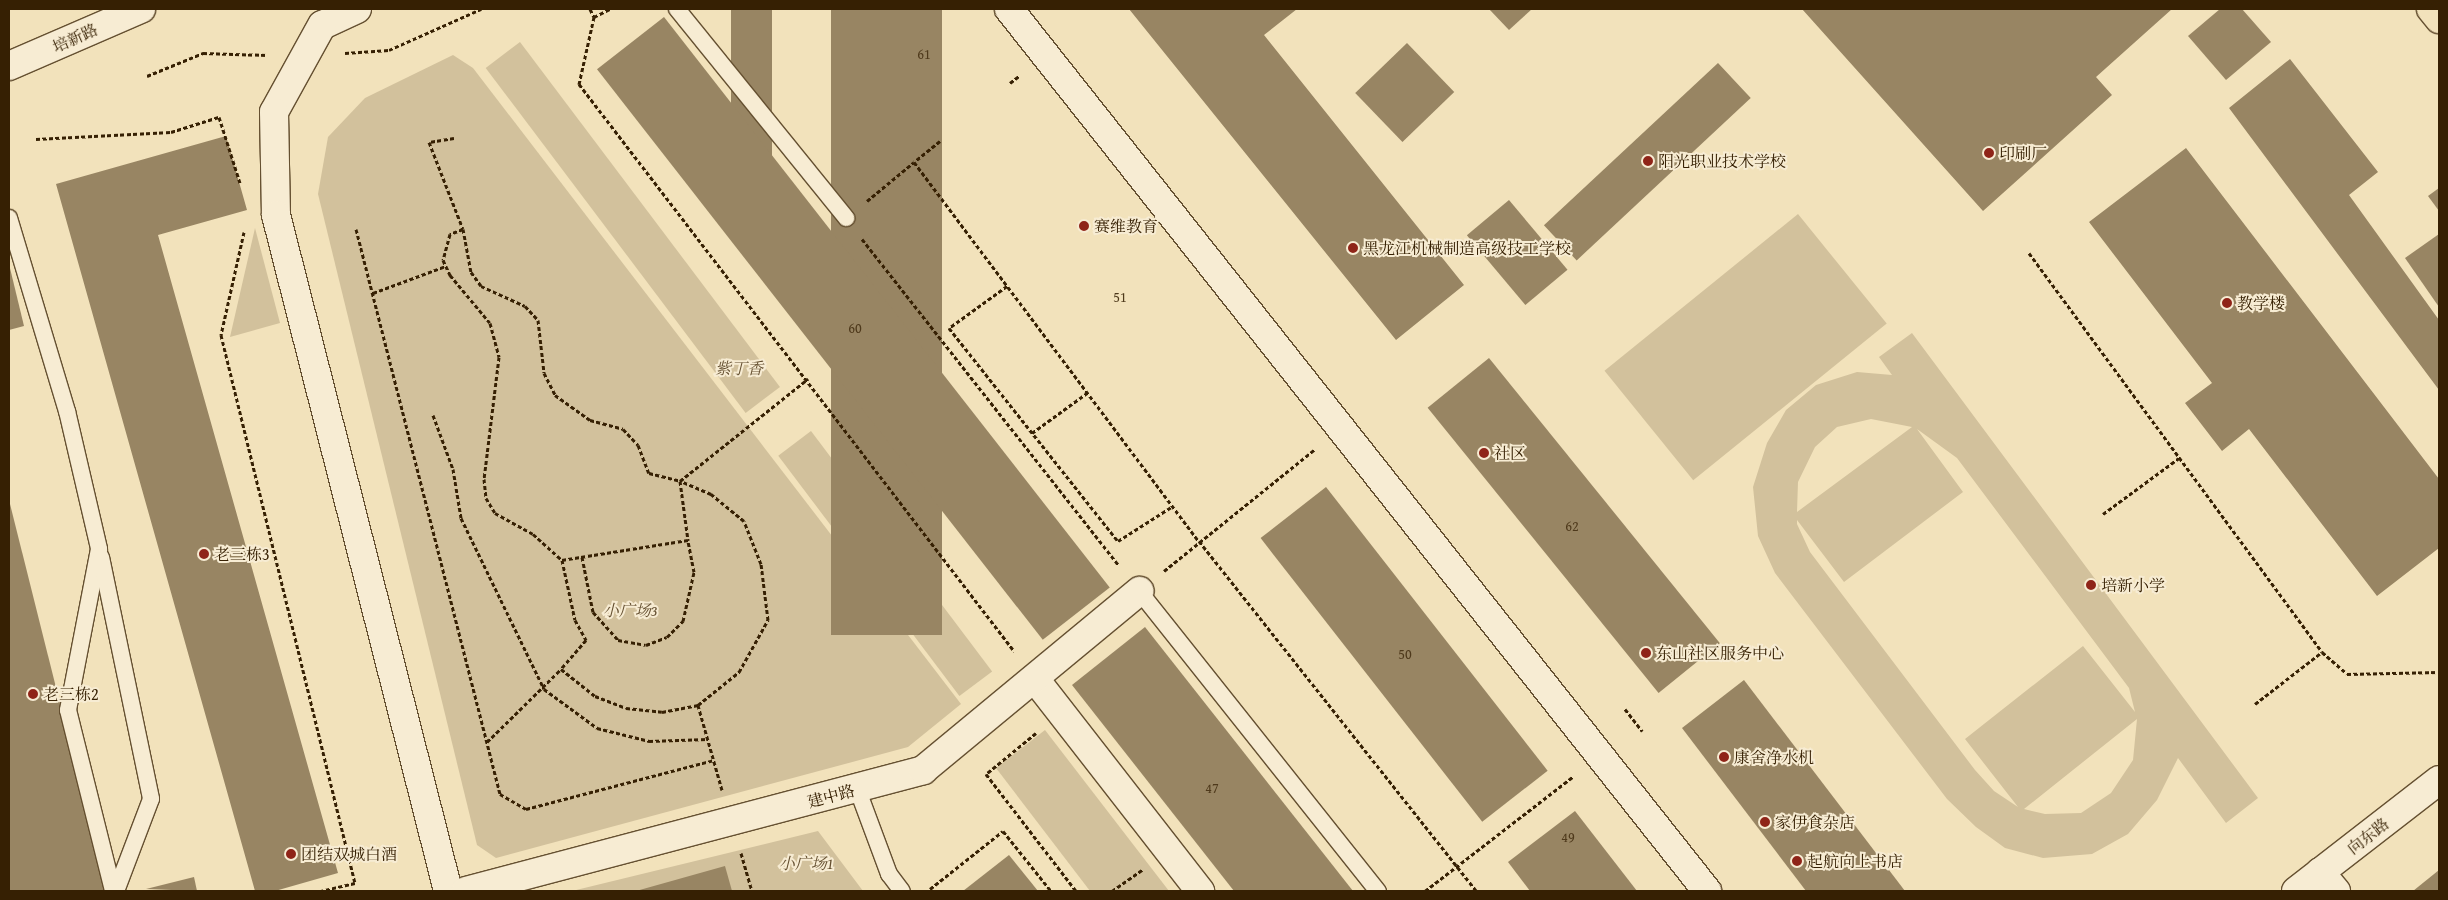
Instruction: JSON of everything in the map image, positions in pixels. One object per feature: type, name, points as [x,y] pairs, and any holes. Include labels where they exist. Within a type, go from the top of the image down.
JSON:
[{"type":"highway","points":[[2431,9],[2439,19]]},
{"type":"street","name":"培新路","points":[[9,66],[141,9]]},
{"type":"street","points":[[357,9],[322,25],[274,112],[276,215],[448,891]]},
{"type":"street","points":[[1010,9],[1707,891]]},
{"type":"street","name":"建中路","points":[[466,891],[732,823],[923,770],[1139,591]]},
{"type":"street","points":[[1035,679],[1200,891]]},
{"type":"street","name":"向东路","points":[[2296,891],[2328,882],[2439,780]]},
{"type":"lane","points":[[678,9],[846,218]]},
{"type":"lane","points":[[9,218],[67,411],[99,549],[150,799],[114,891]]},
{"type":"lane","points":[[99,549],[68,710],[114,891]]},
{"type":"lane","points":[[1139,591],[1378,891]]},
{"type":"lane","points":[[857,788],[889,874],[902,891]]},
{"type":"path","points":[[389,50],[481,9]]},
{"type":"path","points":[[590,9],[594,17],[579,84],[808,380],[1035,679]]},
{"type":"path","points":[[594,17],[610,9]]},
{"type":"path","points":[[147,76],[202,53]]},
{"type":"path","points":[[36,139],[172,132],[219,117],[243,193]]},
{"type":"path","points":[[454,138],[429,142],[463,229],[464,251],[480,286],[525,306],[538,320],[544,373],[555,395],[590,420],[622,429],[638,445],[649,473],[680,481],[711,494],[744,520],[761,564],[768,620],[739,672],[698,705],[662,712],[626,708],[595,696],[561,669]]},
{"type":"path","points":[[940,141],[846,218],[1139,591]]},
{"type":"path","points":[[914,162],[1200,542],[1476,891]]},
{"type":"path","points":[[247,220],[221,335],[355,883],[321,891]]},
{"type":"path","points":[[356,229],[500,794],[526,809],[714,760]]},
{"type":"path","points":[[463,229],[450,234],[445,243],[446,266],[490,323],[497,340],[499,356],[484,479],[486,498],[495,514],[533,534],[562,560],[575,620],[586,640],[544,689],[487,742]]},
{"type":"path","points":[[2029,252],[2322,652],[2347,674],[2439,672]]},
{"type":"path","points":[[373,293],[446,266]]},
{"type":"path","points":[[1007,286],[949,328],[1118,541],[1173,506]]},
{"type":"path","points":[[680,481],[808,380]]},
{"type":"path","points":[[1032,433],[1087,393]]},
{"type":"path","points":[[433,415],[453,469],[461,518],[544,689],[596,728],[649,741],[708,739]]},
{"type":"path","points":[[1181,557],[1341,428]]},
{"type":"path","points":[[2103,514],[2179,458]]},
{"type":"path","points":[[582,557],[593,612],[618,640],[646,645],[666,637],[683,621],[694,572],[680,481]]},
{"type":"path","points":[[562,560],[688,540]]},
{"type":"path","points":[[2255,704],[2322,652]]},
{"type":"path","points":[[698,705],[752,891]]},
{"type":"path","points":[[1624,709],[1642,731]]},
{"type":"path","points":[[1061,712],[986,774],[1076,891]]},
{"type":"path","points":[[1425,891],[1600,756]]},
{"type":"path","points":[[928,891],[1004,831],[1051,891]]},
{"type":"green space","name":"紫丁香","points":[[520,42],[780,387],[746,413],[486,68]]},
{"type":"green space","name":"小广场3","points":[[453,55],[473,68],[961,704],[908,747],[496,858],[477,845],[318,194],[328,137],[365,98]]},
{"type":"green space","points":[[1798,214],[1887,324],[1693,480],[1604,371]]},
{"type":"green space","points":[[255,228],[280,323],[230,337]]},
{"type":"green space","points":[[1912,333],[2258,798],[2226,823],[2178,758],[2157,800],[2128,834],[2092,854],[2043,858],[2005,848],[1976,827],[1947,799],[1775,573],[1758,536],[1753,487],[1767,443],[1786,410],[1816,385],[1857,372],[1892,375],[1879,357]],"holes":[[[1871,419],[1912,427],[1797,512],[1798,482],[1815,447],[1837,427]],[[1917,429],[1957,458],[2129,688],[2135,712],[2083,646],[1965,739],[2018,807],[1994,791],[1975,770],[1810,552],[1797,524],[1797,520],[1844,582],[1963,492]],[[2137,719],[2133,760],[2111,793],[2081,813],[2045,814],[2024,809]]]},
{"type":"green space","points":[[811,431],[992,671],[959,696],[778,456]]},
{"type":"green space","points":[[1045,730],[1169,891],[1090,891],[996,768]]},
{"type":"green space","name":"小广场1","points":[[818,831],[863,891],[572,891]]},
{"type":"building","points":[[731,9],[772,9],[772,226],[731,226]]},
{"type":"building","points":[[831,9],[942,9],[942,635],[831,635]]},
{"type":"building","points":[[1129,9],[1297,9],[1264,35],[1464,285],[1396,340]]},
{"type":"building","points":[[1489,9],[1532,9],[1509,30]]},
{"type":"building","name":"印刷厂","points":[[1802,9],[2172,9],[2096,77],[2112,95],[1983,211]]},
{"type":"building","points":[[2220,9],[2242,9],[2271,42],[2226,80],[2188,36]]},
{"type":"building","points":[[664,17],[1110,588],[1043,640],[597,69]]},
{"type":"building","points":[[1407,43],[1454,92],[1402,142],[1355,93]]},
{"type":"building","points":[[2290,59],[2378,172],[2349,195],[2439,320],[2439,390],[2229,108]]},
{"type":"building","name":"阳光职业技术学校","points":[[1718,63],[1751,98],[1577,260],[1544,225]]},
{"type":"building","name":"老三栋3","points":[[226,136],[247,210],[158,235],[338,873],[275,891],[255,891],[56,184]]},
{"type":"building","name":"教学楼","points":[[2186,148],[2439,479],[2439,548],[2377,596],[2249,429],[2222,451],[2185,403],[2212,383],[2089,222]]},
{"type":"building","points":[[2439,188],[2439,211],[2428,196]]},
{"type":"building","points":[[1509,200],[1567,270],[1525,305],[1467,235]]},
{"type":"building","points":[[2439,234],[2439,307],[2405,258]]},
{"type":"building","points":[[9,264],[24,326],[9,330]]},
{"type":"building","points":[[1489,358],[1720,643],[1659,693],[1428,408]]},
{"type":"building","points":[[1326,487],[1548,771],[1482,822],[1261,538]]},
{"type":"building","name":"老三栋2","points":[[9,500],[107,891],[9,891]]},
{"type":"building","points":[[1145,627],[1353,891],[1234,891],[1072,685]]},
{"type":"building","points":[[1744,680],[1905,891],[1806,891],[1682,728]]},
{"type":"building","points":[[1575,811],[1637,891],[1530,891],[1508,862]]},
{"type":"building","points":[[1009,855],[1038,891],[963,891]]},
{"type":"building","points":[[725,866],[732,891],[636,891]]},
{"type":"building","points":[[2439,870],[2439,891],[2413,891]]},
{"type":"building","points":[[194,877],[197,891],[146,889]]},
{"type":"place","name":"印刷厂","points":[[1989,153]]},
{"type":"place","name":"阳光职业技术学校","points":[[1648,161]]},
{"type":"place","name":"赛维教育","points":[[1084,226]]},
{"type":"place","name":"黑龙江机械制造高级技工学校","points":[[1353,248]]},
{"type":"place","name":"教学楼","points":[[2227,303]]},
{"type":"place","name":"社区","points":[[1484,453]]},
{"type":"place","name":"老三栋3","points":[[204,554]]},
{"type":"place","name":"培新小学","points":[[2091,585]]},
{"type":"place","name":"东山社区服务中心","points":[[1646,653]]},
{"type":"place","name":"老三栋2","points":[[33,694]]},
{"type":"place","name":"康舍净水机","points":[[1724,757]]},
{"type":"place","name":"家伊食杂店","points":[[1765,822]]},
{"type":"place","name":"团结双城白酒","points":[[291,854]]},
{"type":"place","name":"起航向上书店","points":[[1797,861]]}]
